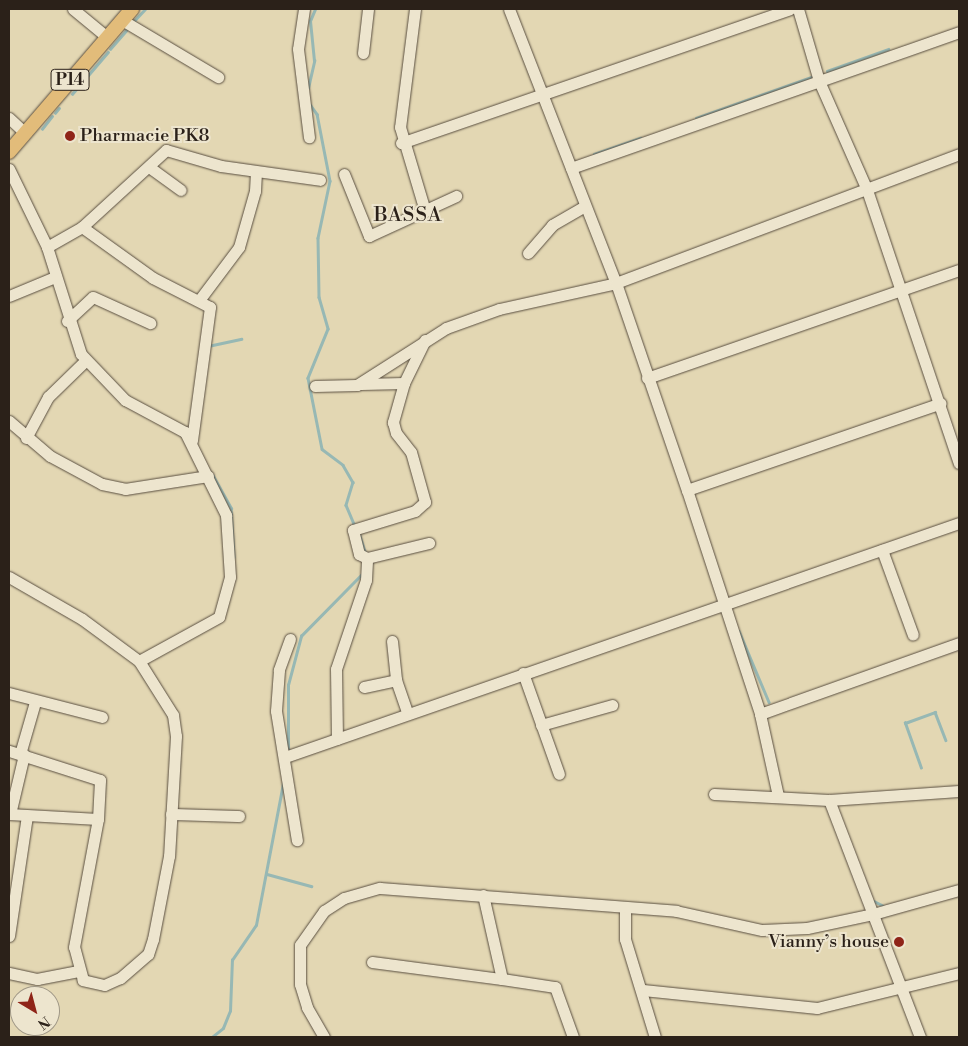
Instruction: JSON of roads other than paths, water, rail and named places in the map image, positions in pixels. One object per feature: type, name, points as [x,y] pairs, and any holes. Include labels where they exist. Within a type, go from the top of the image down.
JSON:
[{"type":"main road","name":"P14","points":[[9,152],[132,9]]},
{"type":"street","points":[[73,9],[107,37]]},
{"type":"street","points":[[304,9],[298,49],[309,137]]},
{"type":"street","points":[[363,53],[368,9]]},
{"type":"street","points":[[415,9],[401,114],[401,143],[425,211]]},
{"type":"street","points":[[509,9],[616,283],[687,490],[760,714],[778,796]]},
{"type":"street","points":[[401,143],[790,9]]},
{"type":"street","points":[[798,9],[819,81],[867,190],[901,293],[941,403],[959,463]]},
{"type":"street","points":[[122,20],[218,77]]},
{"type":"street","points":[[571,168],[959,32]]},
{"type":"street","points":[[9,118],[25,133]]},
{"type":"street","points":[[47,247],[82,227],[168,150],[256,172],[320,180]]},
{"type":"street","points":[[347,387],[365,381],[426,339],[500,310],[616,283],[959,154]]},
{"type":"street","points":[[149,167],[182,190]]},
{"type":"street","points":[[9,169],[47,247],[67,321],[85,361],[125,400],[178,427],[192,441],[223,503],[228,527],[230,577],[225,607],[208,625],[139,661]]},
{"type":"street","points":[[200,299],[239,247],[255,191],[256,172]]},
{"type":"street","points":[[344,174],[369,236],[456,196]]},
{"type":"street","points":[[528,253],[552,226],[585,206]]},
{"type":"street","points":[[82,227],[154,278],[200,299],[211,311],[192,441]]},
{"type":"street","points":[[647,378],[901,293],[959,270]]},
{"type":"street","points":[[9,296],[55,277]]},
{"type":"street","points":[[67,321],[93,297],[150,323]]},
{"type":"street","points":[[426,339],[404,383],[393,428],[409,448],[426,502],[415,511],[354,528],[359,554],[367,558],[429,543]]},
{"type":"street","points":[[26,438],[54,389],[85,361]]},
{"type":"street","points":[[315,386],[347,387],[404,383]]},
{"type":"street","points":[[687,490],[941,403]]},
{"type":"street","points":[[9,421],[26,438],[74,471],[102,484],[125,489],[208,476]]},
{"type":"street","points":[[285,757],[724,603],[959,524]]},
{"type":"street","points":[[882,550],[914,635]]},
{"type":"street","points":[[337,739],[336,669],[366,580],[367,558]]},
{"type":"street","points":[[9,577],[82,619],[139,661],[173,715],[169,856],[148,954],[131,970],[104,985],[92,985],[78,971],[74,934],[98,819],[100,780],[18,753]]},
{"type":"street","points":[[290,639],[279,670],[276,710],[297,840]]},
{"type":"street","points":[[392,641],[396,680],[408,714]]},
{"type":"street","points":[[760,714],[959,644]]},
{"type":"street","points":[[523,673],[559,774]]},
{"type":"street","points":[[364,687],[396,680]]},
{"type":"street","points":[[9,693],[35,702],[102,717]]},
{"type":"street","points":[[35,702],[18,753],[10,814],[98,819]]},
{"type":"street","points":[[541,725],[612,705]]},
{"type":"street","points":[[714,794],[829,800],[959,791]]},
{"type":"street","points":[[829,800],[920,1037]]},
{"type":"street","points":[[171,814],[239,816]]},
{"type":"street","points":[[9,936],[14,852],[27,816]]},
{"type":"street","points":[[324,1037],[307,1007],[298,965],[300,944],[324,911],[344,898],[380,888],[483,895],[625,909],[676,911],[762,930],[807,928],[873,914],[959,890]]},
{"type":"street","points":[[483,895],[502,979]]},
{"type":"street","points":[[625,909],[623,931],[643,990],[655,1037]]},
{"type":"street","points":[[372,962],[555,987],[573,1037]]},
{"type":"street","points":[[9,973],[37,979],[78,971]]},
{"type":"street","points":[[643,990],[804,1009],[902,989],[959,973]]},
{"type":"waterway","points":[[132,23],[145,9]]},
{"type":"waterway","points":[[308,88],[314,61],[310,21],[315,9]]},
{"type":"waterway","points":[[110,49],[129,27]]},
{"type":"waterway","points":[[827,71],[888,49]]},
{"type":"waterway","points":[[72,94],[108,52]]},
{"type":"waterway","points":[[696,118],[811,77]]},
{"type":"waterway","points":[[309,103],[317,114],[330,181],[318,238],[319,297],[328,329],[308,378],[322,449],[343,465],[353,482],[346,505],[355,526]]},
{"type":"waterway","points":[[55,113],[59,108]]},
{"type":"waterway","points":[[42,129],[52,116]]},
{"type":"waterway","points":[[594,154],[640,138]]},
{"type":"waterway","points":[[208,346],[241,339]]},
{"type":"waterway","points":[[213,475],[231,508],[234,557]]},
{"type":"waterway","points":[[359,533],[366,554]]},
{"type":"waterway","points":[[288,753],[288,685],[301,636],[361,575]]},
{"type":"waterway","points":[[739,631],[769,702]]},
{"type":"waterway","points":[[921,768],[905,723],[935,712],[946,740]]},
{"type":"waterway","points":[[212,1037],[223,1028],[230,1011],[232,960],[256,925],[283,783]]},
{"type":"waterway","points":[[267,874],[311,886]]},
{"type":"waterway","points":[[874,901],[882,905]]},
{"type":"place","name":"Pharmacie PK8","points":[[70,136]]},
{"type":"place","name":"Vianny’s house","points":[[899,942]]},
{"type":"district","name":"BASSA","points":[[408,215]]}]
